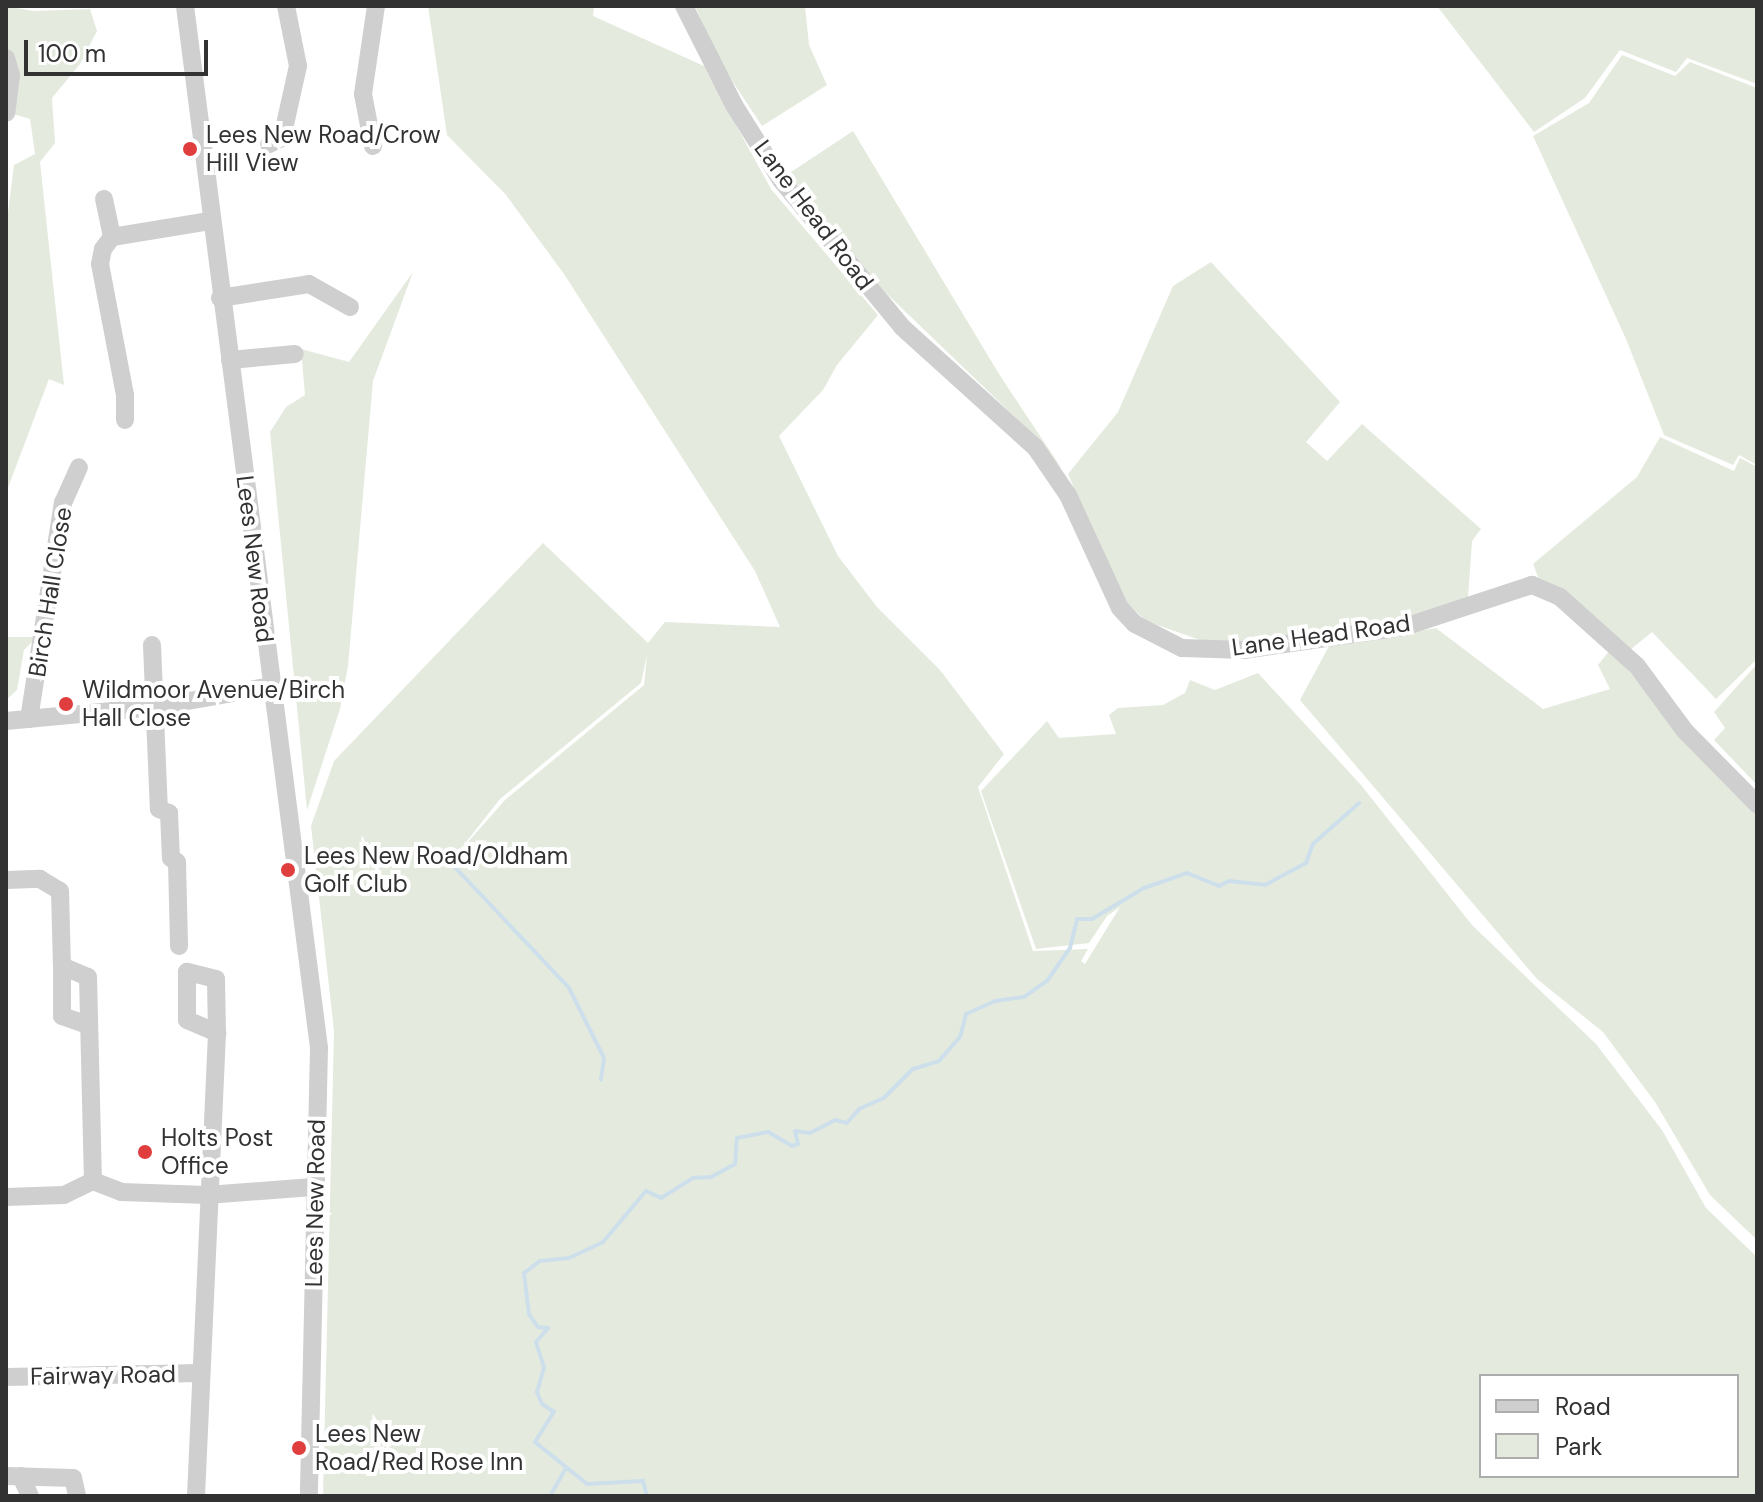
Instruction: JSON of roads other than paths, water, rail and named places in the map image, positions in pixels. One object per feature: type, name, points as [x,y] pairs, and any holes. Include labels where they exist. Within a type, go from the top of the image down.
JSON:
[{"type":"street","name":"Lees New Road","points":[[185,6],[210,221],[319,1048],[313,1187],[309,1496]]},
{"type":"street","points":[[269,144],[282,138],[298,66],[286,6]]},
{"type":"street","points":[[373,146],[363,94],[376,6]]},
{"type":"street","name":"Lane Head Road","points":[[684,6],[734,105],[781,180],[902,327],[1035,447],[1068,495],[1120,608],[1135,624],[1182,648],[1244,650],[1404,627],[1532,585],[1560,597],[1637,666],[1685,731],[1757,804]]},
{"type":"street","points":[[6,58],[11,75],[6,113]]},
{"type":"street","points":[[104,199],[112,237],[100,264],[125,395],[125,420]]},
{"type":"street","points":[[112,237],[210,221]]},
{"type":"street","points":[[220,298],[309,284],[350,307]]},
{"type":"street","points":[[230,360],[295,354]]},
{"type":"street","name":"Birch Hall Close","points":[[29,719],[63,503],[79,467]]},
{"type":"street","points":[[152,645],[159,809],[169,813],[171,858],[177,862],[179,946]]},
{"type":"street","points":[[6,721],[154,707],[272,686]]},
{"type":"street","points":[[6,880],[40,879],[60,891],[62,1016],[88,1025]]},
{"type":"street","points":[[62,966],[88,977],[93,1181]]},
{"type":"street","points":[[196,1496],[207,1195],[217,1033]]},
{"type":"street","points":[[6,1197],[64,1195],[93,1181],[121,1192],[207,1195],[313,1187]]},
{"type":"street","name":"Fairway Road","points":[[6,1377],[200,1373]]},
{"type":"street","points":[[13,1476],[30,1496]]},
{"type":"street","points":[[13,1476],[73,1478],[77,1496]]},
{"type":"waterway","points":[[647,1496],[643,1481],[587,1484],[535,1442],[554,1412],[542,1404],[537,1392],[544,1367],[536,1342],[548,1328],[538,1327],[529,1314],[524,1273],[540,1261],[569,1258],[603,1242],[646,1191],[661,1198],[693,1178],[711,1177],[735,1164],[737,1138],[768,1132],[792,1146],[798,1144],[795,1131],[810,1133],[835,1120],[847,1123],[859,1109],[884,1098],[913,1069],[939,1061],[960,1037],[966,1014],[995,1001],[1024,997],[1047,981],[1070,948],[1077,919],[1092,919],[1144,888],[1187,873],[1219,886],[1229,881],[1265,885],[1306,863],[1313,844],[1359,803]]},
{"type":"waterway","points":[[450,862],[569,988],[604,1058],[601,1080]]},
{"type":"waterway","points":[[550,1496],[565,1470]]},
{"type":"place","name":"Lees New Road/Crow Hill View","points":[[190,149]]},
{"type":"place","name":"Wildmoor Avenue/Birch Hall Close","points":[[66,704]]},
{"type":"place","name":"Lees New Road/Oldham Golf Club","points":[[288,870]]},
{"type":"place","name":"Holts Post Office","points":[[145,1152]]},
{"type":"place","name":"Lees New Road/Red Rose Inn","points":[[299,1448]]}]
